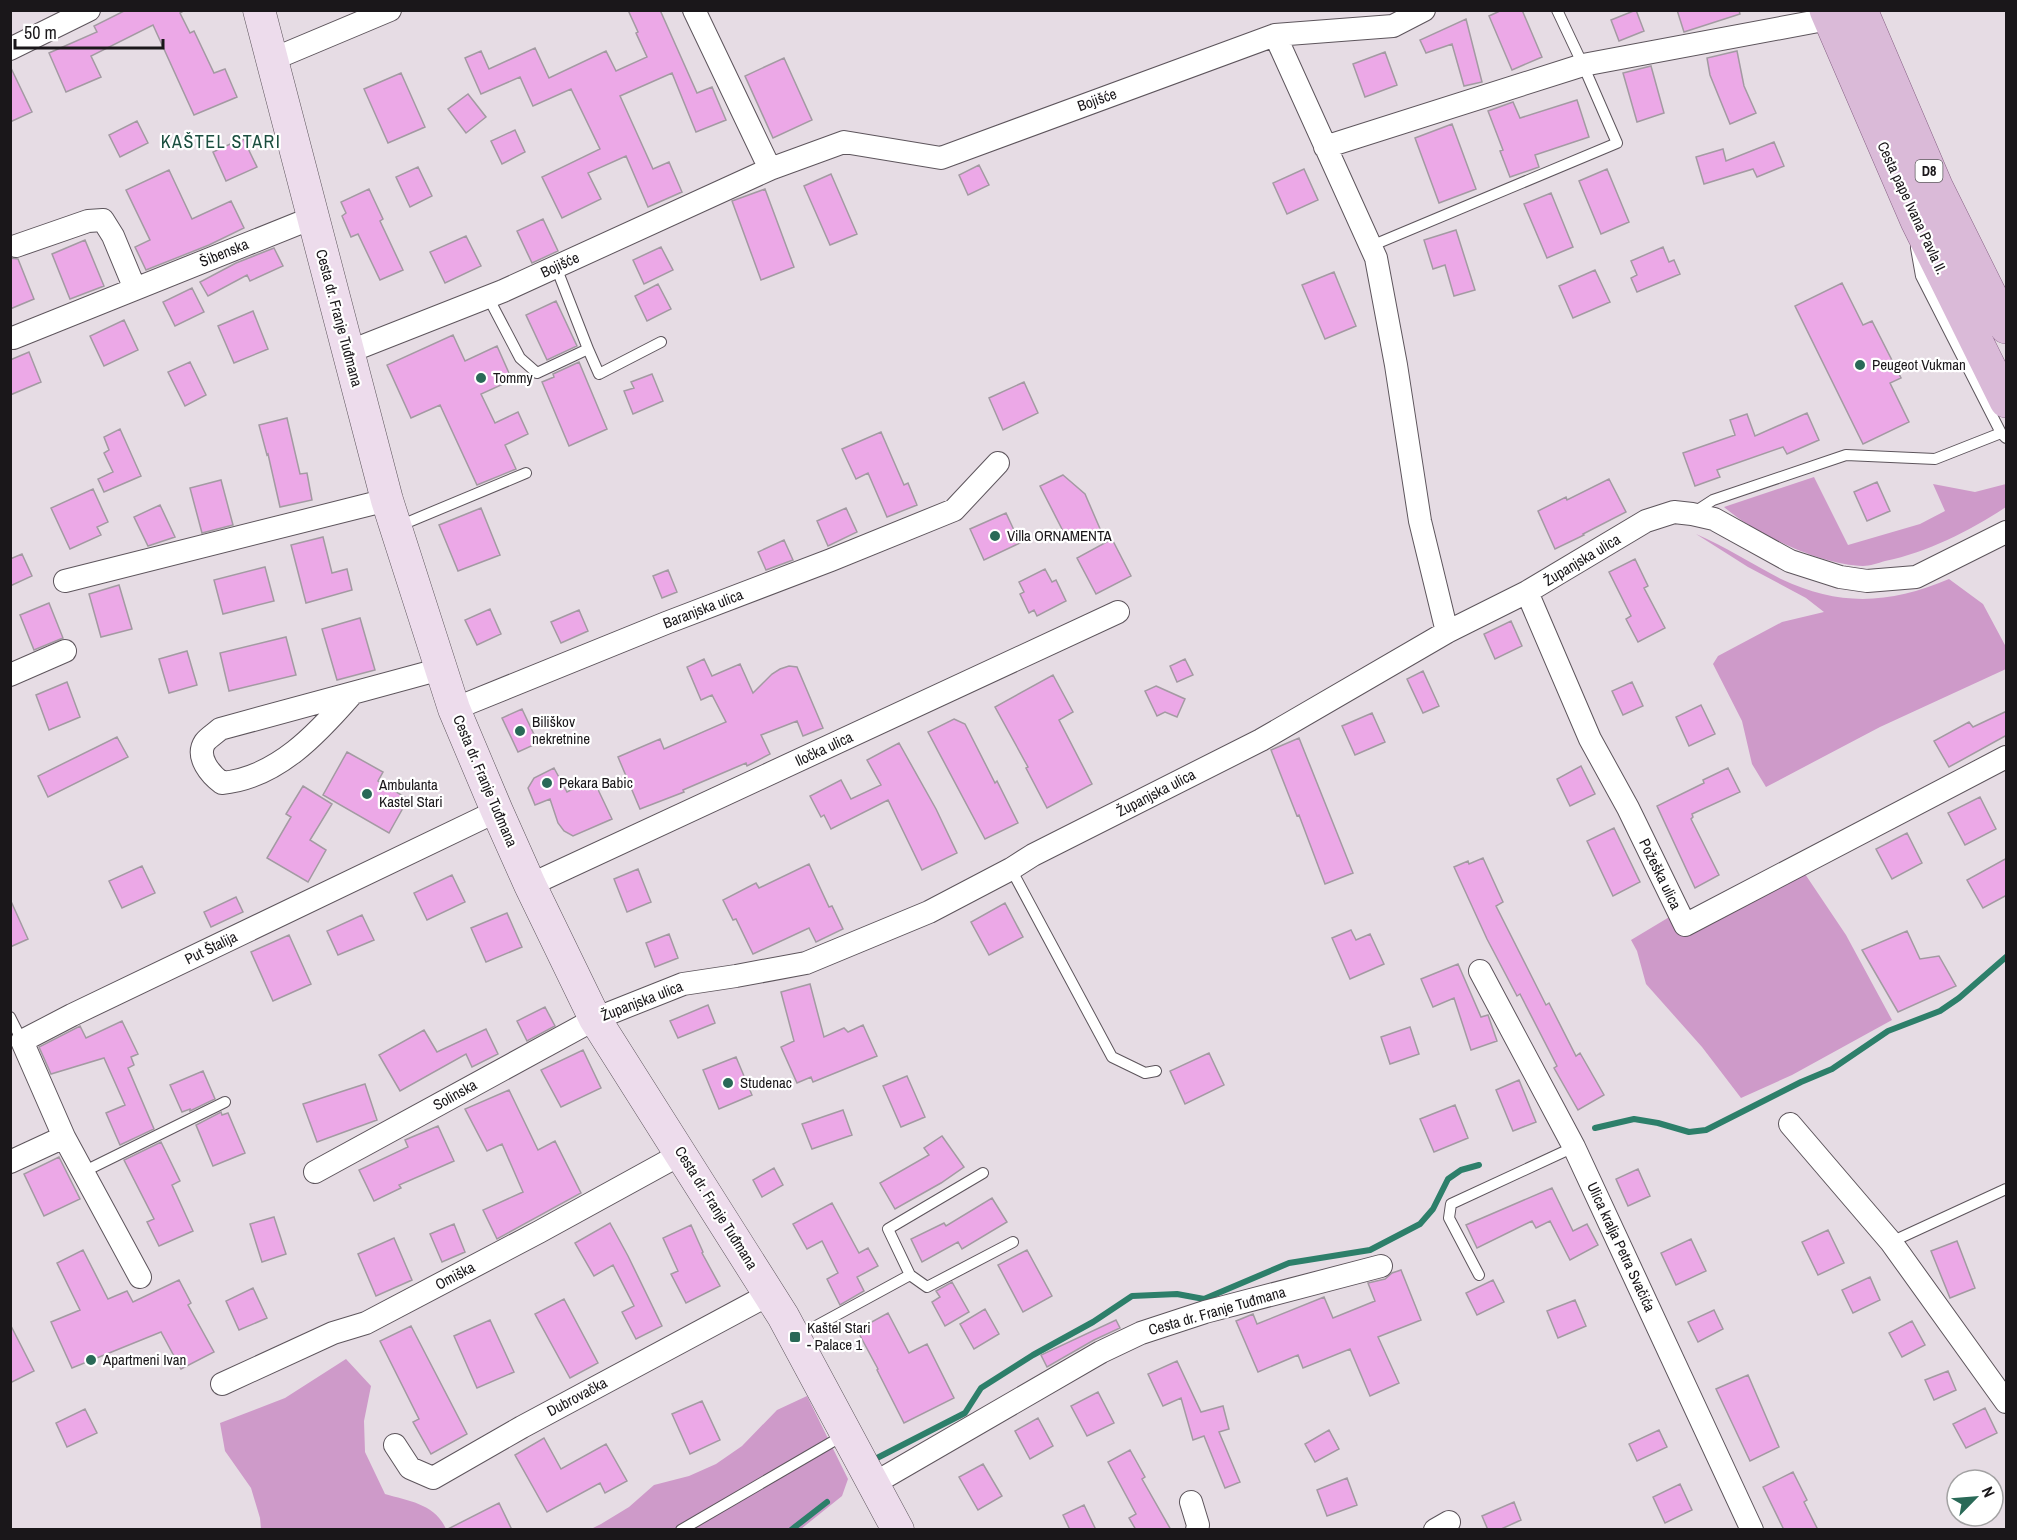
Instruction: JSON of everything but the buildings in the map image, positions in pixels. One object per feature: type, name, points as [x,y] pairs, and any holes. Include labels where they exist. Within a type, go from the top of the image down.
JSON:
[{"type":"main road","name":"Cesta dr. Franje Tuđmana","points":[[259,10],[391,514],[454,709],[496,811],[595,1019],[770,1294],[898,1530]]},
{"type":"main road","name":"Cesta pape Ivana Pavla II.","points":[[1861,10],[1936,186],[2007,327]]},
{"type":"main road","name":"Cesta pape Ivana Pavla II.","points":[[1827,15],[1917,221],[2007,401]]},
{"type":"street","points":[[10,49],[89,10]]},
{"type":"street","points":[[271,60],[390,10]]},
{"type":"street","points":[[694,10],[770,169]]},
{"type":"street","name":"Bojišće","points":[[348,352],[488,297],[770,169],[844,142],[941,158],[1275,35],[1393,26],[1424,10]]},
{"type":"street","points":[[1325,147],[1583,64],[1827,15]]},
{"type":"street","points":[[1275,35],[1376,258],[1396,364],[1420,521],[1447,632]]},
{"type":"street","name":"Šibenska","points":[[13,338],[312,218]]},
{"type":"street","points":[[16,246],[88,221],[103,220],[113,236],[135,289]]},
{"type":"street","name":"Baranjska ulica","points":[[454,709],[954,510],[998,463]]},
{"type":"street","name":"Županjska ulica","points":[[595,1019],[683,984],[806,963],[929,912],[1033,855],[1261,740],[1447,632],[1527,592],[1646,521],[1674,512],[1692,513],[1714,519],[1790,561],[1840,578],[1867,581],[1916,577],[2007,532]]},
{"type":"street","points":[[65,581],[391,514]]},
{"type":"street","name":"Požeška ulica","points":[[1527,592],[1590,739],[1628,808],[1685,925],[2007,757]]},
{"type":"street","name":"Iločka ulica","points":[[530,885],[1118,612]]},
{"type":"street","points":[[10,675],[65,651]]},
{"type":"street","points":[[352,694],[312,736],[276,764],[239,782],[222,783],[211,775],[203,750],[205,742],[220,729],[441,669]]},
{"type":"street","name":"Put Štalija","points":[[22,1041],[496,811]]},
{"type":"street","name":"Ulica kralja Petra Svačića","points":[[1480,971],[1574,1148],[1752,1530]]},
{"type":"street","name":"Solinska","points":[[315,1172],[595,1019]]},
{"type":"street","points":[[22,1041],[64,1137],[140,1277]]},
{"type":"street","points":[[1790,1124],[1891,1242],[2007,1402]]},
{"type":"street","points":[[10,1162],[64,1137]]},
{"type":"street","name":"Omiška","points":[[222,1384],[333,1333],[366,1323],[681,1154]]},
{"type":"street","name":"Cesta dr. Franje Tuđmana","points":[[873,1484],[1101,1352],[1141,1333],[1205,1312],[1381,1266]]},
{"type":"street","name":"Dubrovačka","points":[[395,1445],[410,1468],[434,1478],[543,1415],[770,1294]]},
{"type":"street","points":[[1191,1502],[1198,1525],[1197,1530]]},
{"type":"lane","points":[[1371,246],[1617,143],[1557,10]]},
{"type":"lane","points":[[1917,221],[1915,241],[1921,276],[2004,435]]},
{"type":"lane","points":[[556,267],[599,374],[661,342]]},
{"type":"lane","points":[[488,297],[520,358],[537,373],[588,350]]},
{"type":"lane","name":"Županjska ulica","points":[[1692,513],[1713,501],[1846,456],[1935,459],[2004,435]]},
{"type":"lane","points":[[391,514],[526,473]]},
{"type":"lane","points":[[1011,869],[1112,1058],[1145,1073],[1156,1071]]},
{"type":"lane","points":[[10,1017],[22,1041]]},
{"type":"lane","points":[[83,1172],[225,1102]]},
{"type":"lane","points":[[1479,1275],[1449,1218],[1451,1204],[1574,1148]]},
{"type":"lane","points":[[983,1173],[888,1229],[910,1275],[927,1287],[1012,1242]]},
{"type":"lane","points":[[1891,1242],[2007,1189]]},
{"type":"lane","points":[[795,1337],[910,1275]]},
{"type":"lane","points":[[681,1530],[846,1433]]},
{"type":"shaded area","points":[[1814,477],[1848,545],[1920,524],[1945,511],[1933,484],[1975,492],[2006,484],[2006,507],[1978,524],[1933,546],[1863,566],[1828,560],[1789,546],[1753,527],[1724,507]]},
{"type":"shaded area","points":[[1696,534],[1781,579],[1803,588],[1845,598],[1885,597],[1906,593],[1949,579],[1983,604],[2006,647],[2006,669],[1880,727],[1766,787],[1752,764],[1742,721],[1713,664],[1718,656],[1782,622],[1824,612],[1806,598],[1748,567]]},
{"type":"shaded area","points":[[1803,871],[1846,935],[1892,1020],[1792,1075],[1741,1098],[1702,1047],[1646,984],[1637,951],[1631,940],[1671,916]]},
{"type":"shaded area","points":[[346,1359],[371,1386],[364,1421],[365,1452],[385,1494],[428,1509],[435,1514],[446,1529],[261,1529],[251,1488],[225,1451],[220,1423],[285,1398]]},
{"type":"shaded area","points":[[807,1396],[848,1479],[842,1496],[801,1529],[589,1530],[629,1507],[654,1485],[689,1476],[716,1464],[742,1446],[777,1410]]},
{"type":"waterway","points":[[1595,1128],[1634,1119],[1689,1132],[1706,1130],[1801,1082],[1832,1069],[1888,1031],[1940,1011],[1959,998],[2006,957]]},
{"type":"waterway","points":[[877,1458],[965,1413],[981,1388],[1033,1355],[1093,1322],[1132,1296],[1177,1294],[1204,1299],[1289,1263],[1370,1250],[1420,1224],[1433,1209],[1448,1179],[1461,1170],[1479,1165]]},
{"type":"waterway","points":[[791,1530],[827,1502]]},
{"type":"place","name":"Peugeot Vukman","points":[[1860,365]]},
{"type":"place","name":"Tommy","points":[[481,378]]},
{"type":"place","name":"Villa ORNAMENTA","points":[[995,536]]},
{"type":"place","name":"Biliškov nekretnine","points":[[520,731]]},
{"type":"place","name":"Pekara Babic","points":[[547,783]]},
{"type":"place","name":"Ambulanta Kastel Stari","points":[[367,794]]},
{"type":"place","name":"Studenac","points":[[728,1083]]},
{"type":"place","name":"Kaštel Stari - Palace 1","points":[[795,1337]]},
{"type":"place","name":"Apartmeni Ivan","points":[[91,1360]]},
{"type":"district","name":"KAŠTEL STARI","points":[[221,142]]}]
